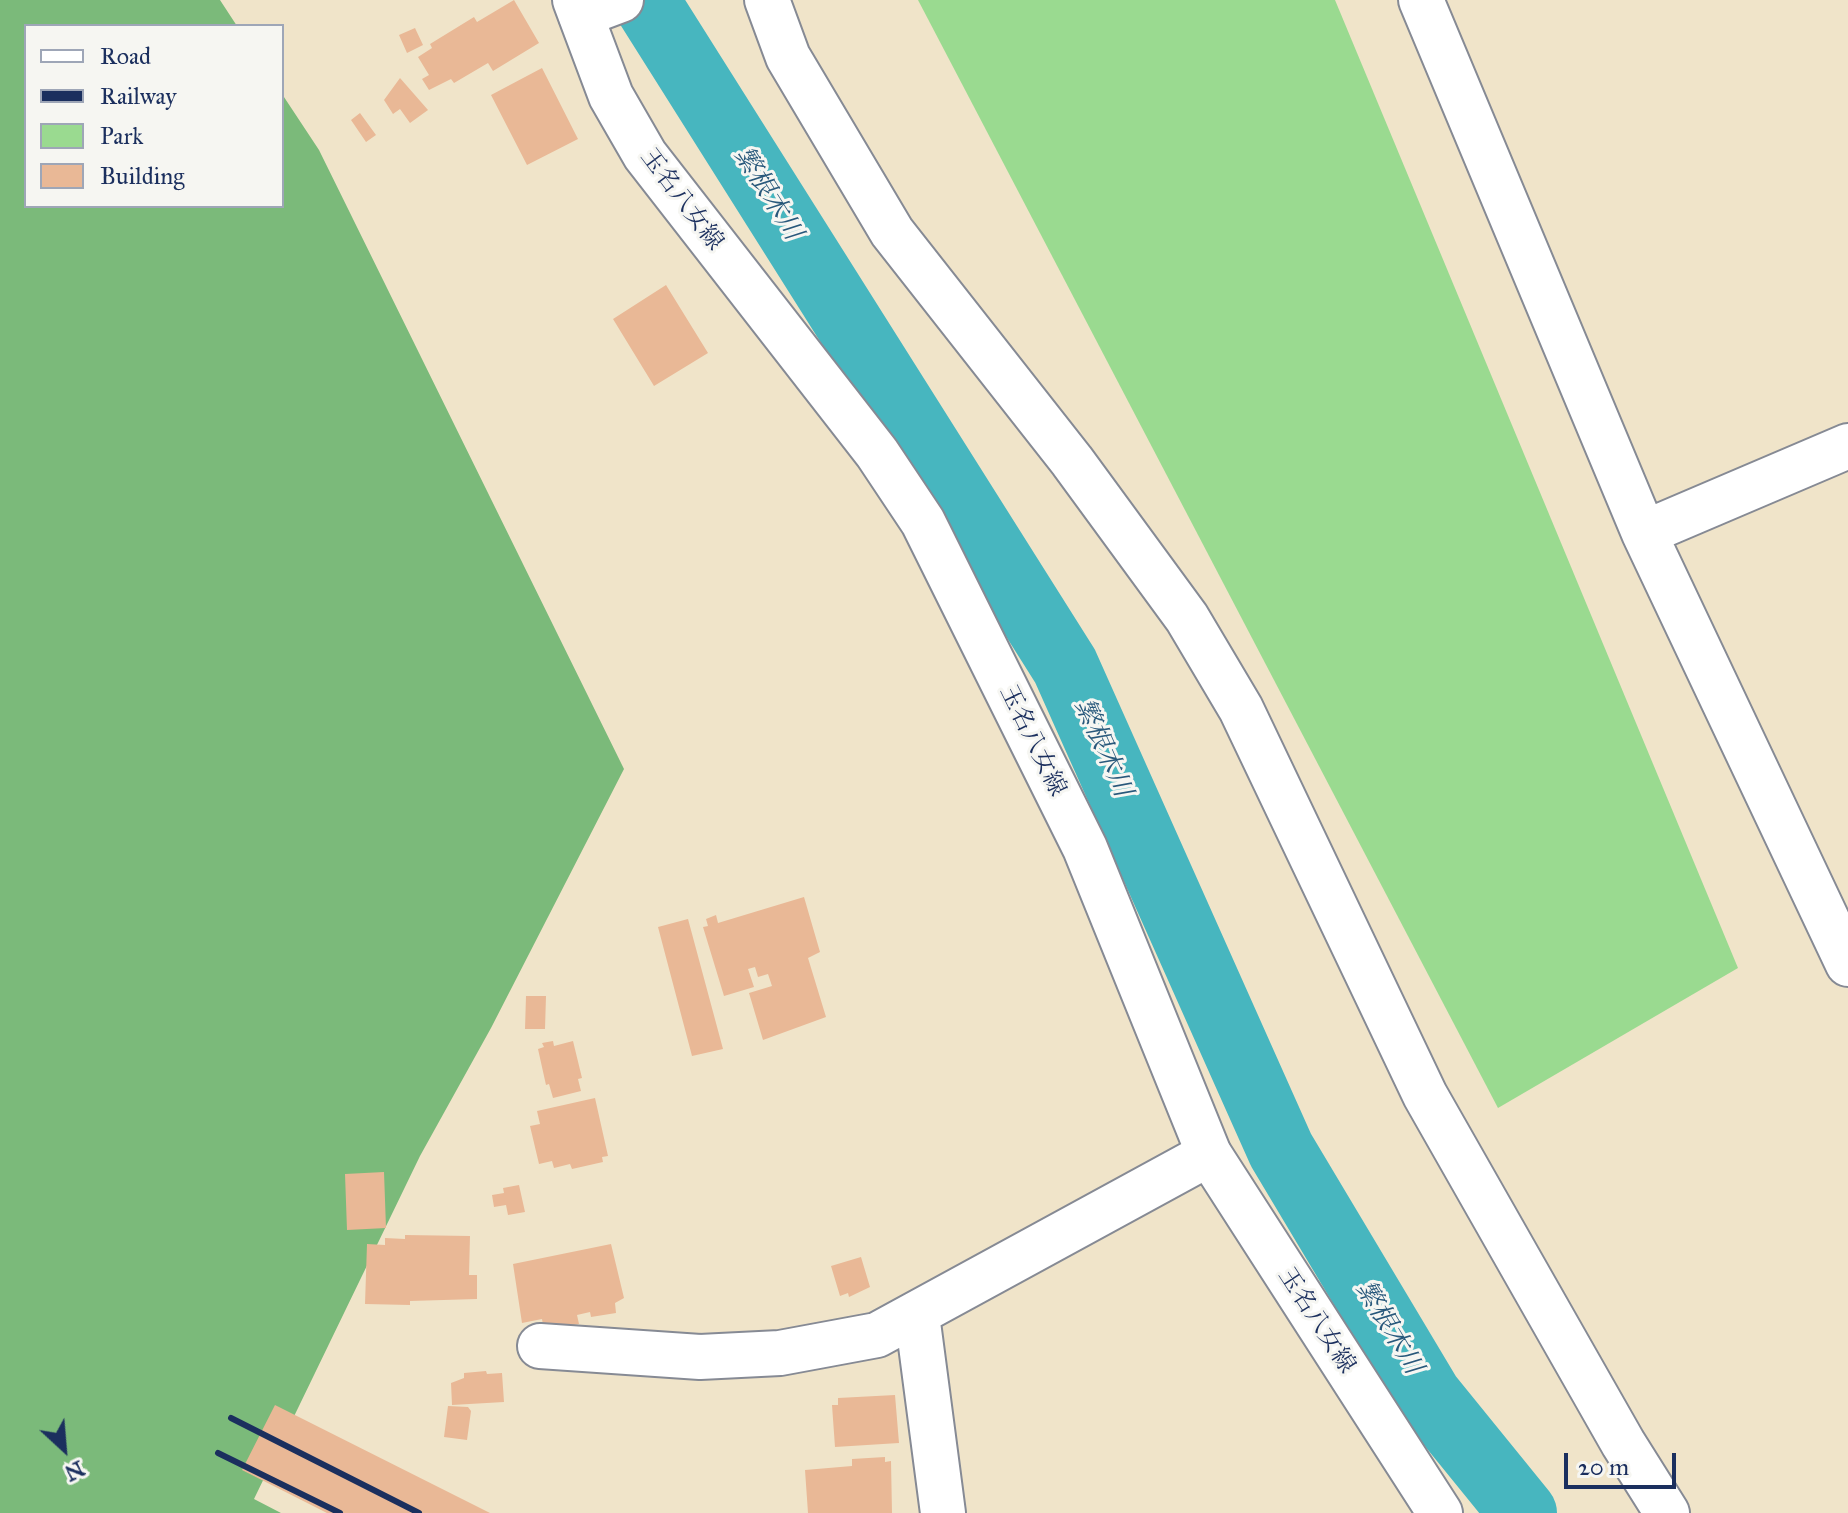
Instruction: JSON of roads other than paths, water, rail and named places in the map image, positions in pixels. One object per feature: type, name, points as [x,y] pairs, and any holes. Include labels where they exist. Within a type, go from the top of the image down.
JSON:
[{"type":"street","points":[[767,0],[788,57],[892,232],[1072,461],[1195,631],[1241,709],[1425,1095],[1623,1443],[1667,1513]]},
{"type":"street","points":[[1421,0],[1644,533],[1848,964]]},
{"type":"street","name":"玉名八女線","points":[[593,6],[611,96],[645,155],[877,453],[923,522],[1085,848],[1209,1154],[1440,1513]]},
{"type":"street","points":[[1644,533],[1848,446]]},
{"type":"street","points":[[540,1346],[700,1357],[780,1353],[877,1335],[1209,1154]]},
{"type":"street","points":[[917,1315],[943,1513]]},
{"type":"waterway","name":"繁根木川","points":[[645,0],[1065,666],[1281,1150],[1428,1396],[1523,1513]]},
{"type":"railway","points":[[231,1418],[419,1513]]},
{"type":"railway","points":[[218,1453],[340,1513]]}]
